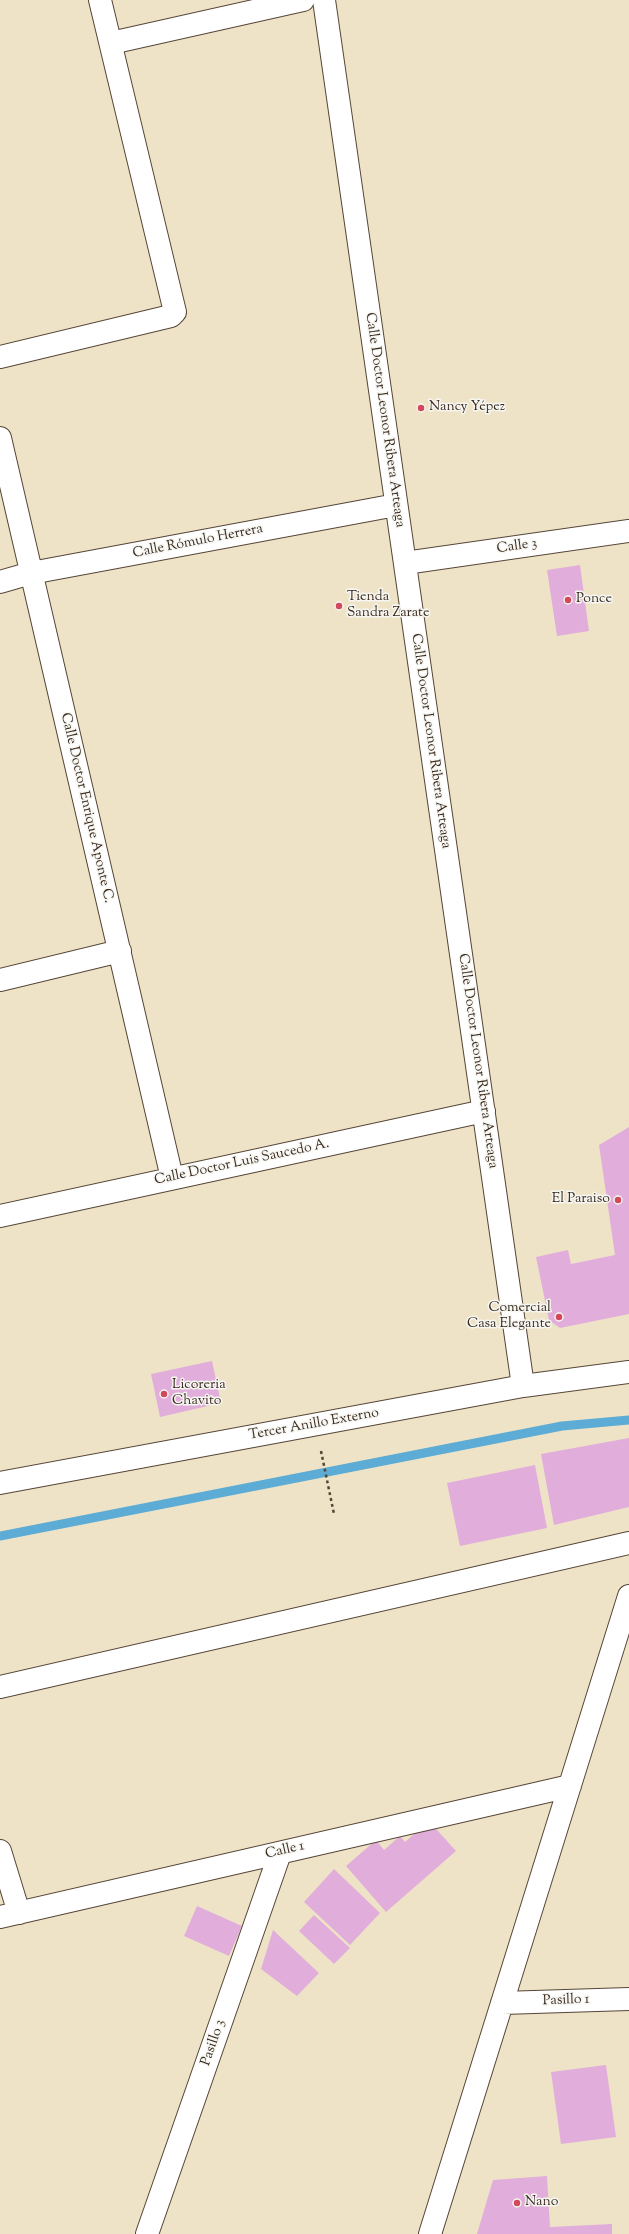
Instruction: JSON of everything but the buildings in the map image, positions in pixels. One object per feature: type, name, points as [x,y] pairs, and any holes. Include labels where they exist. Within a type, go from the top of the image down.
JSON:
[{"type":"street","points":[[0,357],[171,316],[175,312],[100,0]]},
{"type":"street","points":[[111,43],[303,0]]},
{"type":"street","name":"Calle Doctor Leonor Ribera Arteaga","points":[[324,0],[523,1386]]},
{"type":"street","name":"Calle Doctor Enrique Aponte C.","points":[[0,438],[172,1178]]},
{"type":"street","name":"Calle Rómulo Herrera","points":[[0,582],[31,573],[396,505]]},
{"type":"street","name":"Calle 3","points":[[405,563],[629,531]]},
{"type":"street","points":[[0,980],[120,951]]},
{"type":"street","name":"Calle Doctor Luis Saucedo A.","points":[[0,1216],[484,1111]]},
{"type":"street","name":"Tercer Anillo Externo","points":[[0,1483],[523,1386],[629,1372]]},
{"type":"street","points":[[0,1686],[629,1543]]},
{"type":"street","points":[[430,2234],[629,1596]]},
{"type":"street","name":"Calle 1","points":[[9,1915],[570,1786]]},
{"type":"street","points":[[0,1851],[9,1915]]},
{"type":"street","name":"Pasillo 3","points":[[147,2234],[280,1853]]},
{"type":"street","name":"Pasillo 1","points":[[502,2002],[629,1999]]},
{"type":"path","points":[[321,1450],[334,1514]]},
{"type":"waterway","points":[[0,1536],[562,1426],[629,1420]]},
{"type":"place","name":"Nancy Yépez","points":[[421,408]]},
{"type":"place","name":"Ponce","points":[[568,600]]},
{"type":"place","name":"Tienda Sandra Zarate","points":[[339,606]]},
{"type":"place","name":"El Paraiso","points":[[618,1200]]},
{"type":"place","name":"Comercial Casa Elegante","points":[[559,1317]]},
{"type":"place","name":"Licoreria Chavito","points":[[164,1394]]},
{"type":"place","name":"Nano","points":[[517,2203]]}]
